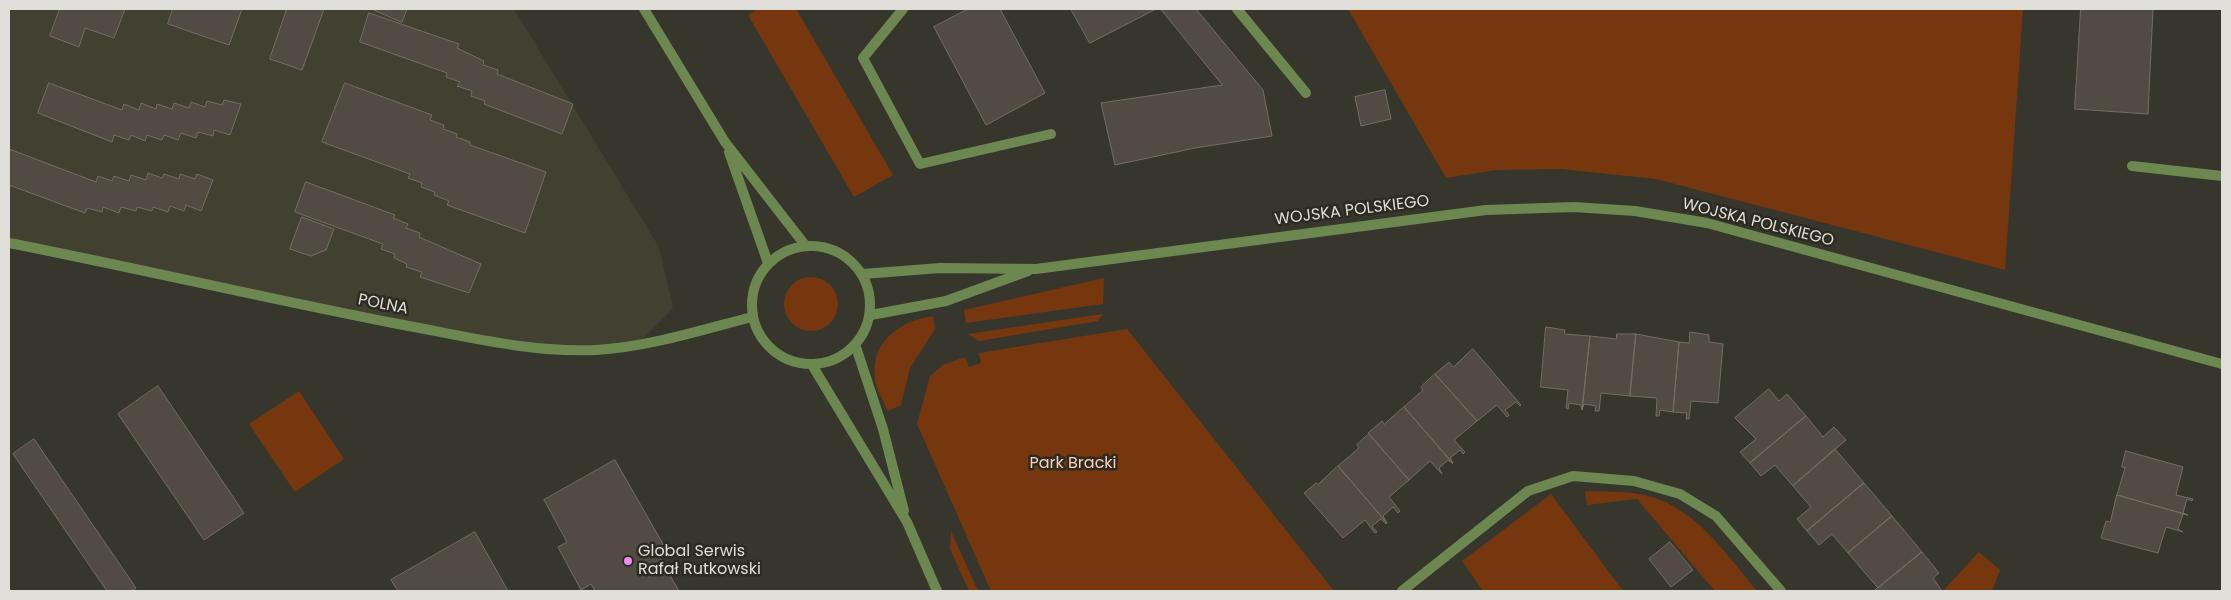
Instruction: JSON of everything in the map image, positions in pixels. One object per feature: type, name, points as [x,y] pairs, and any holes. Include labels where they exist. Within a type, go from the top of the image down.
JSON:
[{"type":"street","points":[[644,9],[725,142],[805,245]]},
{"type":"street","points":[[903,9],[862,58],[920,164],[1052,134]]},
{"type":"street","points":[[1237,9],[1306,93]]},
{"type":"street","points":[[725,142],[768,262]]},
{"type":"street","points":[[2132,166],[2222,176]]},
{"type":"street","name":"WOJSKA POLSKIEGO","points":[[1036,269],[1486,210],[1574,207],[1627,211],[1716,225],[2222,364]]},
{"type":"street","name":"POLNA","points":[[9,243],[294,304],[515,346],[562,350],[637,345],[752,317]]},
{"type":"street","points":[[805,245],[822,246],[838,251],[852,261],[862,274],[868,287],[870,315],[863,334],[850,350],[832,361],[812,364],[792,362],[774,352],[760,336],[752,317],[752,297],[757,279],[768,262],[785,251],[805,245]]},
{"type":"street","points":[[862,274],[940,268],[1036,269]]},
{"type":"street","points":[[870,315],[946,301],[1036,269]]},
{"type":"street","points":[[856,344],[883,429],[907,522]]},
{"type":"street","points":[[812,364],[907,522],[938,591]]},
{"type":"street","points":[[1402,591],[1528,491],[1573,476],[1634,480],[1680,494],[1716,516],[1781,591]]},
{"type":"shaded area","points":[[9,9],[514,9],[659,247],[673,308],[637,345],[562,350],[9,246]]},
{"type":"green space","points":[[758,9],[796,9],[893,175],[854,197],[748,15]]},
{"type":"green space","points":[[1348,9],[2023,9],[2005,270],[1656,179],[1561,169],[1496,170],[1446,178]]},
{"type":"green space","points":[[806,277],[816,277],[830,285],[836,294],[838,304],[836,314],[830,323],[816,331],[806,331],[796,326],[789,319],[784,309],[784,299],[789,289],[796,282]]},
{"type":"green space","points":[[1104,278],[1103,304],[966,323],[964,310]]},
{"type":"green space","points":[[1103,314],[1098,321],[979,341],[968,334]]},
{"type":"green space","points":[[933,316],[935,329],[910,368],[901,405],[888,411],[875,379],[877,354],[882,344],[899,328]]},
{"type":"green space","name":"Park Bracki","points":[[1127,329],[1334,591],[991,591],[917,424],[930,376],[943,365],[965,357],[969,367],[981,363],[979,353]]},
{"type":"green space","points":[[299,391],[344,459],[295,492],[249,424]]},
{"type":"green space","points":[[1585,491],[1639,494],[1658,499],[1675,507],[1706,531],[1757,591],[1715,591],[1637,499],[1587,505]]},
{"type":"green space","points":[[1551,494],[1623,591],[1483,591],[1462,561]]},
{"type":"green space","points":[[951,531],[978,591],[969,591],[950,549]]},
{"type":"green space","points":[[1979,552],[2000,570],[1992,591],[1943,591]]},
{"type":"building","points":[[60,9],[125,9],[114,38],[85,28],[79,47],[50,36]]},
{"type":"building","points":[[173,9],[242,9],[229,45],[168,24]]},
{"type":"building","points":[[287,9],[324,9],[302,70],[270,59]]},
{"type":"building","points":[[372,9],[407,9],[402,22]]},
{"type":"building","points":[[968,9],[1000,9],[1045,93],[986,125],[934,27]]},
{"type":"building","points":[[1071,9],[1156,9],[1090,43]]},
{"type":"building","points":[[1161,9],[1196,9],[1263,90],[1272,136],[1195,148],[1115,165],[1101,103],[1222,85]]},
{"type":"building","points":[[2081,9],[2153,9],[2148,114],[2075,109]]},
{"type":"building","points":[[369,13],[459,44],[457,48],[484,61],[483,65],[498,70],[497,74],[573,104],[562,134],[484,104],[485,101],[471,96],[472,91],[457,86],[460,82],[446,77],[447,73],[360,42]]},
{"type":"building","points":[[49,83],[122,110],[124,104],[139,110],[141,103],[156,109],[157,104],[172,109],[174,103],[189,108],[191,102],[205,107],[207,101],[222,105],[224,100],[241,104],[230,135],[214,130],[213,136],[198,132],[196,138],[181,133],[178,140],[164,135],[162,140],[147,135],[145,141],[131,135],[129,140],[114,135],[112,142],[38,113]]},
{"type":"building","points":[[345,83],[432,115],[430,120],[444,125],[443,129],[457,134],[456,137],[470,142],[470,145],[546,172],[525,233],[447,205],[449,201],[434,195],[435,192],[421,187],[422,183],[408,178],[410,174],[322,142]]},
{"type":"building","points":[[1385,90],[1391,119],[1361,126],[1355,97]]},
{"type":"building","points":[[9,149],[96,182],[98,176],[112,181],[114,176],[129,181],[131,175],[146,180],[148,173],[162,178],[164,174],[179,179],[180,174],[195,179],[197,174],[213,180],[201,211],[186,205],[184,211],[170,206],[168,212],[153,207],[152,211],[137,207],[136,211],[121,207],[119,213],[103,207],[102,212],[87,208],[85,213],[9,185]]},
{"type":"building","points":[[306,182],[395,215],[393,218],[408,224],[406,228],[420,233],[419,237],[481,264],[469,293],[420,277],[422,272],[406,267],[407,264],[394,258],[395,254],[381,249],[383,244],[295,212]]},
{"type":"building","points":[[302,217],[334,229],[326,250],[311,256],[290,249]]},
{"type":"building","points":[[1546,327],[1565,330],[1564,334],[1590,336],[1582,410],[1581,405],[1569,403],[1568,409],[1566,408],[1568,390],[1541,387]]},
{"type":"building","points":[[1690,332],[1709,335],[1709,342],[1723,344],[1718,403],[1691,401],[1689,419],[1686,419],[1687,413],[1673,412],[1679,342],[1689,343]]},
{"type":"building","points":[[1617,334],[1636,334],[1630,396],[1601,393],[1599,411],[1595,411],[1596,406],[1584,404],[1582,410],[1590,336],[1616,339]]},
{"type":"building","points":[[1636,334],[1679,342],[1673,412],[1660,410],[1659,416],[1656,416],[1657,398],[1630,396]]},
{"type":"building","points":[[1473,349],[1521,405],[1516,402],[1505,410],[1509,415],[1507,417],[1497,405],[1477,421],[1435,374],[1449,362],[1453,367]]},
{"type":"building","points":[[1435,374],[1477,421],[1454,440],[1465,452],[1463,454],[1460,450],[1450,458],[1453,463],[1404,407],[1423,390],[1421,387]]},
{"type":"building","points":[[158,386],[244,513],[204,540],[118,414]]},
{"type":"building","points":[[1769,389],[1779,401],[1787,394],[1806,416],[1750,463],[1740,452],[1756,439],[1735,418]]},
{"type":"building","points":[[1404,407],[1453,464],[1448,460],[1439,468],[1442,474],[1430,461],[1409,480],[1368,433],[1382,421],[1384,424]]},
{"type":"building","points":[[1806,416],[1823,437],[1834,427],[1846,440],[1793,486],[1775,465],[1761,476],[1750,463]]},
{"type":"building","points":[[1369,434],[1409,480],[1389,497],[1400,511],[1398,513],[1393,507],[1383,516],[1387,523],[1338,466],[1359,448],[1357,445]]},
{"type":"building","points":[[34,439],[136,588],[131,591],[107,591],[13,454]]},
{"type":"building","points":[[1835,449],[1864,483],[1807,531],[1797,519],[1811,507],[1793,486]]},
{"type":"building","points":[[2126,451],[2183,467],[2176,495],[2193,499],[2192,501],[2187,499],[2183,513],[2188,515],[2117,495],[2125,468],[2122,467]]},
{"type":"building","points":[[615,460],[663,544],[655,549],[679,591],[595,591],[591,584],[581,590],[558,547],[567,542],[544,500]]},
{"type":"building","points":[[1338,466],[1387,523],[1381,519],[1372,526],[1377,532],[1375,533],[1365,520],[1343,538],[1304,493],[1316,483],[1318,484]]},
{"type":"building","points":[[1864,483],[1892,516],[1848,553],[1832,534],[1819,545],[1807,531]]},
{"type":"building","points":[[2117,495],[2188,515],[2183,514],[2178,529],[2183,532],[2166,527],[2158,553],[2101,538],[2106,521],[2110,522]]},
{"type":"building","points":[[1892,516],[1922,552],[1878,588],[1848,553]]},
{"type":"building","points":[[475,532],[508,591],[398,591],[391,580]]},
{"type":"building","points":[[1670,542],[1693,570],[1671,587],[1649,559]]},
{"type":"building","points":[[1922,552],[1939,573],[1933,578],[1942,591],[1874,591]]},
{"type":"place","name":"Global Serwis Rafał Rutkowski","points":[[628,561]]}]
